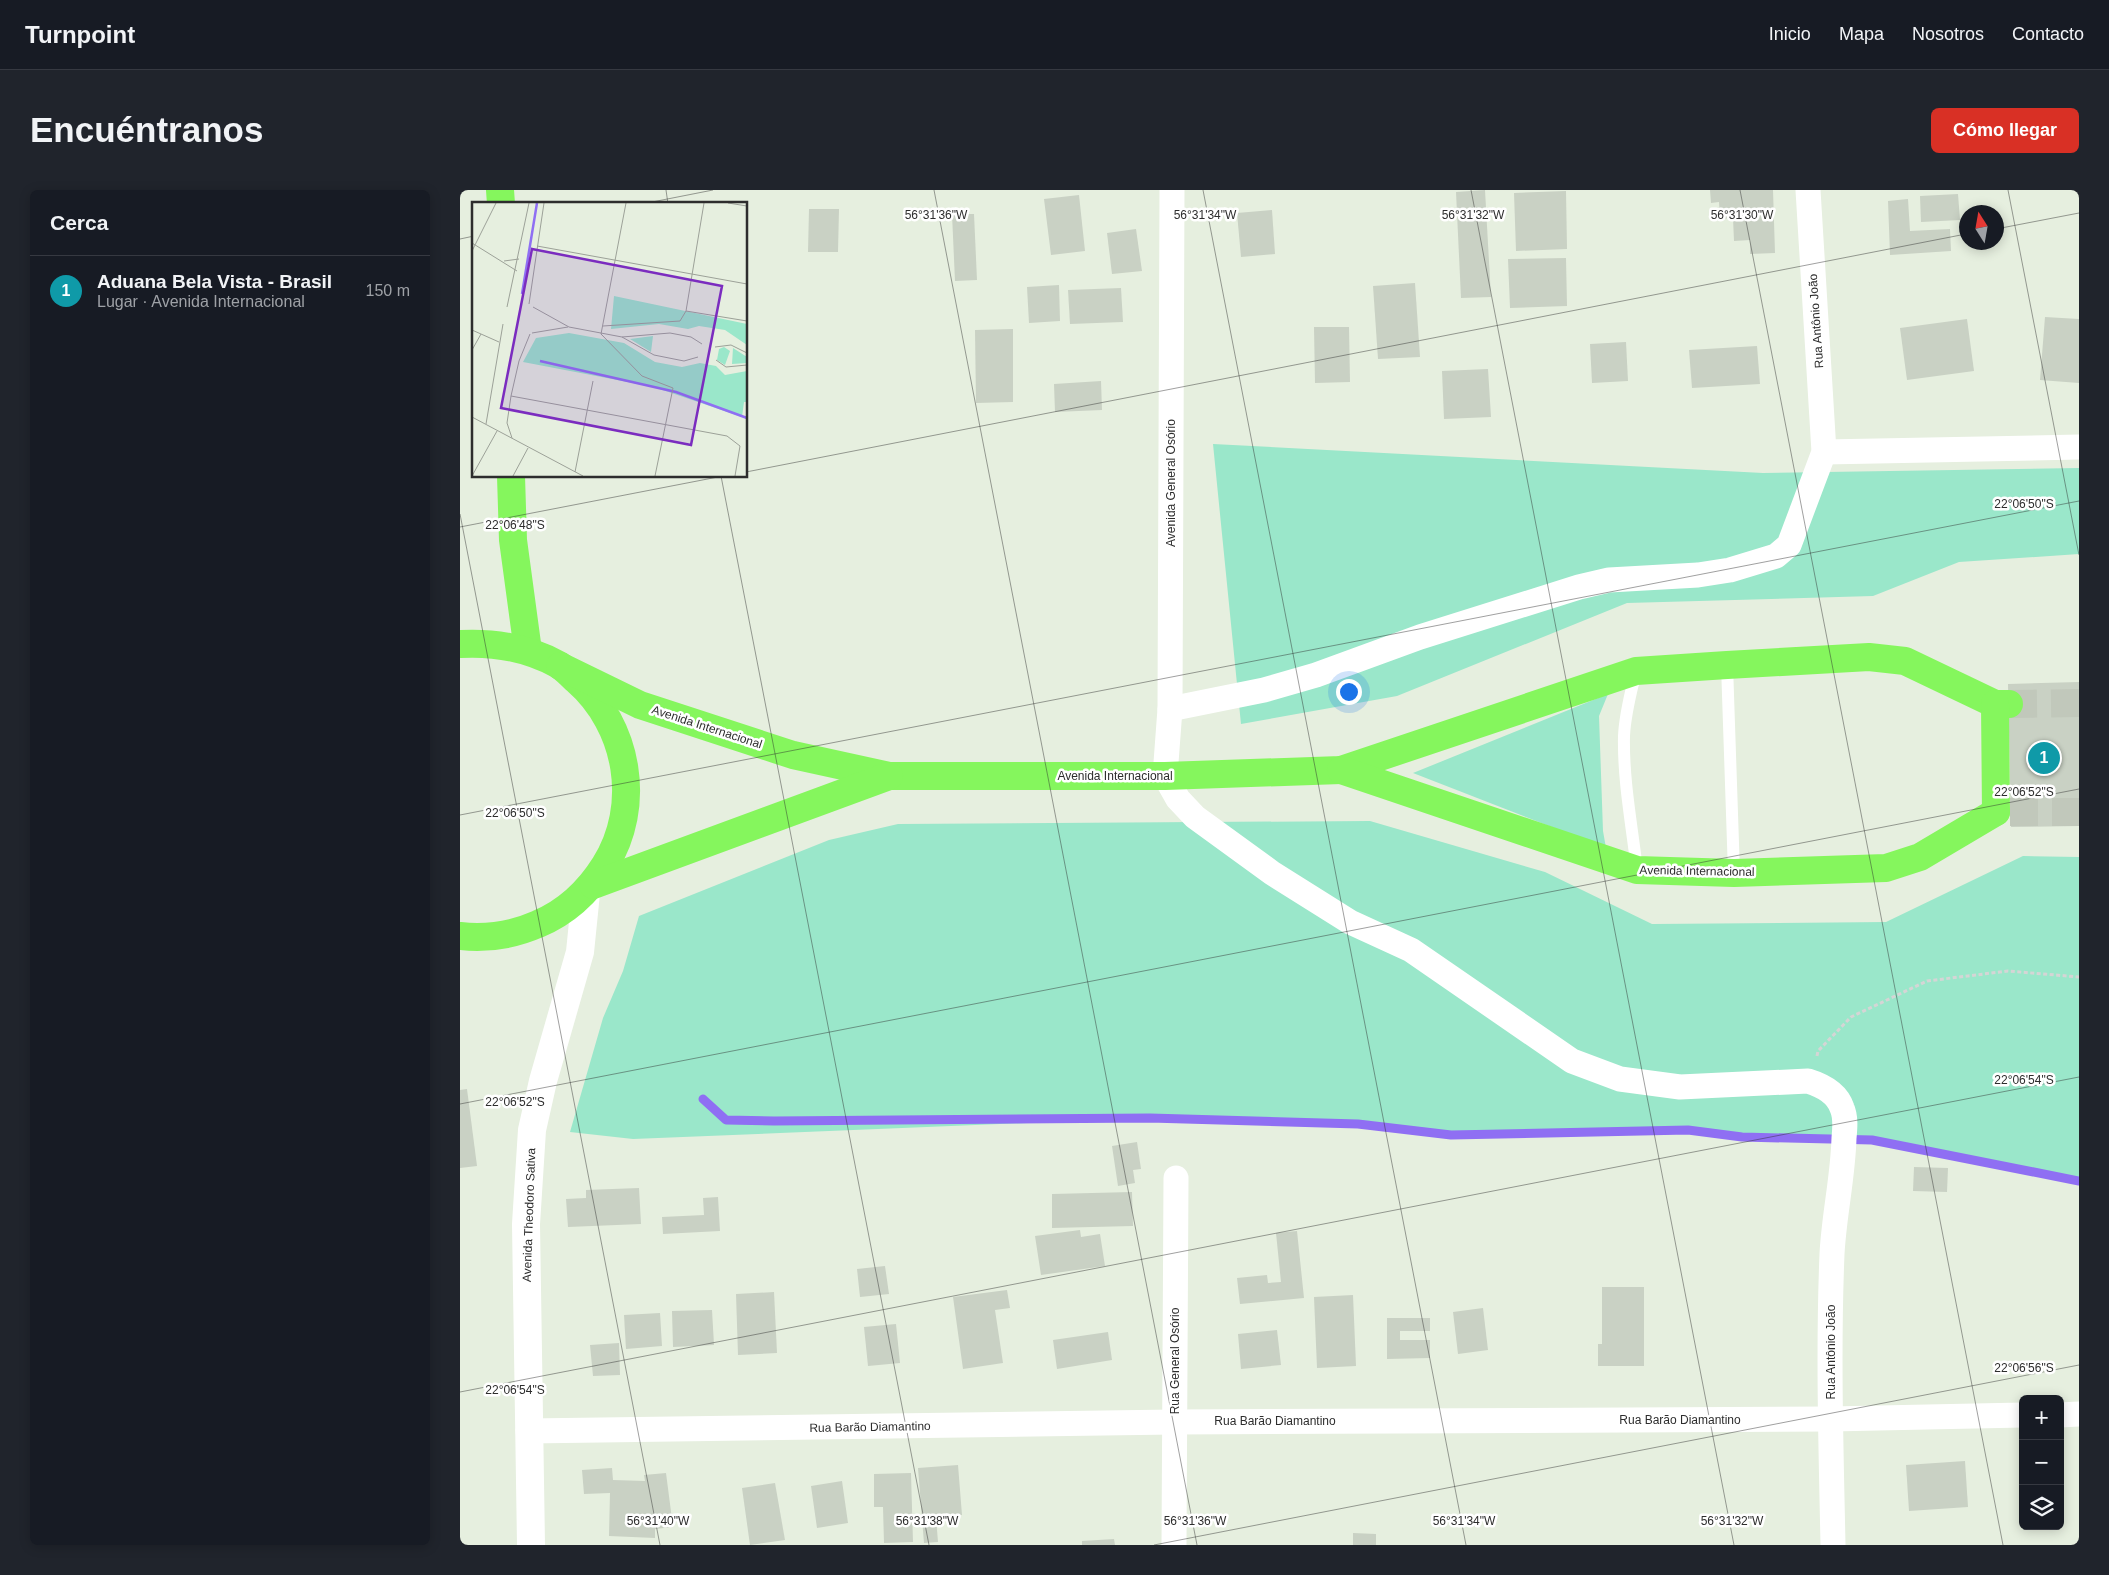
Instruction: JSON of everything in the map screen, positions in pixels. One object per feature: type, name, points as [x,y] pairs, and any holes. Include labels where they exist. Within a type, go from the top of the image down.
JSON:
[{"type":"main road","points":[[511,478],[513,540],[528,651]]},
{"type":"main road","name":"Avenida Internacional","points":[[460,644],[486,642],[528,651],[649,708],[793,755],[889,776],[1165,776],[1341,770],[1636,671],[1727,665],[1869,657],[1905,661],[2002,704],[2003,812],[1920,857],[1886,868],[1734,873],[1637,870],[1341,770]]},
{"type":"main road","points":[[460,936],[476,938],[516,933],[554,918],[589,889],[615,849],[626,809],[626,768],[614,728],[591,693],[560,666]]},
{"type":"main road","name":"Avenida Internacional","points":[[589,889],[889,776]]},
{"type":"street","name":"Avenida General Osório","points":[[1165,776],[1170,709],[1172,190]]},
{"type":"street","name":"Rua Antônio João","points":[[1808,190],[1824,452]]},
{"type":"street","points":[[1170,709],[1264,690],[1316,675],[1420,637],[1579,587],[1608,580],[1698,575],[1756,563],[1776,556],[1789,545],[1824,452],[2079,447]]},
{"type":"street","points":[[1165,776],[1178,799],[1195,817],[1272,873],[1350,922],[1411,950],[1572,1061],[1620,1078],[1680,1087],[1808,1081]]},
{"type":"street","name":"Avenida Theodoro Sativa","points":[[531,1545],[526,1224],[532,1130],[543,1081],[580,952],[589,889]]},
{"type":"street","name":"Rua Antônio João","points":[[1808,1081],[1822,1086],[1833,1095],[1842,1106],[1845,1120],[1844,1161],[1832,1251],[1830,1302],[1833,1545]]},
{"type":"street","name":"Rua General Osório","points":[[1174,1545],[1176,1178]]},
{"type":"street","points":[[2064,1414],[2079,1414]]},
{"type":"street","name":"Rua Barão Diamantino","points":[[528,1431],[1174,1422],[1831,1419],[2019,1415]]},
{"type":"lane","points":[[1727,665],[1734,873]]},
{"type":"lane","points":[[1636,671],[1628,703],[1624,734],[1625,767],[1637,870]]},
{"type":"path","points":[[1808,1081],[1818,1051],[1851,1017],[1927,981],[2008,970],[2079,977]]},
{"type":"green space","points":[[1213,444],[1763,473],[2079,468],[2079,554],[1959,562],[1873,596],[1627,603],[1397,696],[1241,724]]},
{"type":"green space","points":[[1608,694],[1599,716],[1603,831],[1606,848],[1413,773]]},
{"type":"green space","points":[[1370,821],[1545,872],[1652,924],[1886,922],[2023,856],[2079,857],[2079,1181],[1872,1140],[1742,1137],[1688,1130],[1451,1135],[1358,1124],[1150,1118],[633,1139],[570,1132],[603,1018],[623,971],[639,916],[829,840],[898,824]]},
{"type":"building","points":[[1485,190],[1491,297],[1461,298],[1456,192]]},
{"type":"building","points":[[1710,190],[1773,190],[1775,253],[1750,254],[1750,240],[1734,241],[1733,218],[1720,219],[1719,202],[1711,203]]},
{"type":"building","points":[[1566,191],[1567,249],[1516,251],[1514,193]]},
{"type":"building","points":[[1958,194],[1959,220],[1921,222],[1920,196]]},
{"type":"building","points":[[1079,195],[1085,251],[1051,255],[1044,199]]},
{"type":"building","points":[[1908,199],[1910,231],[1950,229],[1951,251],[1890,255],[1888,201]]},
{"type":"building","points":[[809,209],[839,209],[838,252],[808,252]]},
{"type":"building","points":[[1272,210],[1275,254],[1241,257],[1237,213]]},
{"type":"building","points":[[952,214],[974,214],[977,280],[955,281]]},
{"type":"building","points":[[1136,229],[1142,271],[1112,274],[1107,233]]},
{"type":"building","points":[[1566,258],[1567,306],[1510,308],[1508,259]]},
{"type":"building","points":[[1415,283],[1420,357],[1378,359],[1373,286]]},
{"type":"building","points":[[1059,285],[1060,321],[1029,323],[1027,287]]},
{"type":"building","points":[[1121,288],[1123,322],[1070,324],[1068,290]]},
{"type":"building","points":[[2045,317],[2079,319],[2079,383],[2040,380]]},
{"type":"building","points":[[1967,319],[1974,371],[1907,380],[1900,328]]},
{"type":"building","points":[[1314,327],[1349,327],[1350,382],[1315,383]]},
{"type":"building","points":[[1013,329],[1013,402],[976,403],[975,330]]},
{"type":"building","points":[[1626,342],[1628,381],[1592,383],[1590,344]]},
{"type":"building","points":[[1757,346],[1760,384],[1692,388],[1689,350]]},
{"type":"building","points":[[1488,369],[1491,417],[1444,419],[1442,371]]},
{"type":"building","points":[[1101,381],[1102,410],[1055,412],[1054,384]]},
{"type":"building","points":[[2079,682],[2079,826],[2011,827],[2008,684]]},
{"type":"building","points":[[467,1089],[477,1166],[460,1168],[460,1090]]},
{"type":"building","points":[[1137,1142],[1141,1169],[1133,1170],[1135,1183],[1118,1186],[1112,1146]]},
{"type":"building","points":[[1914,1167],[1948,1168],[1947,1192],[1913,1191]]},
{"type":"building","points":[[639,1188],[641,1224],[568,1227],[566,1199],[586,1198],[586,1190]]},
{"type":"building","points":[[1132,1192],[1133,1226],[1052,1228],[1052,1194]]},
{"type":"building","points":[[718,1197],[720,1231],[663,1234],[662,1217],[704,1215],[703,1198]]},
{"type":"building","points":[[1080,1230],[1081,1237],[1100,1234],[1105,1266],[1041,1275],[1035,1236]]},
{"type":"building","points":[[1297,1231],[1304,1298],[1240,1304],[1237,1278],[1267,1275],[1268,1283],[1281,1282],[1276,1233]]},
{"type":"building","points":[[885,1266],[889,1294],[860,1297],[857,1269]]},
{"type":"building","points":[[1602,1287],[1644,1287],[1644,1366],[1598,1366],[1598,1344],[1602,1344]]},
{"type":"building","points":[[1007,1290],[1010,1308],[995,1310],[1003,1363],[963,1369],[953,1297]]},
{"type":"building","points":[[774,1292],[777,1353],[738,1355],[736,1294]]},
{"type":"building","points":[[1353,1295],[1356,1366],[1317,1368],[1314,1297]]},
{"type":"building","points":[[1483,1308],[1488,1350],[1458,1354],[1453,1312]]},
{"type":"building","points":[[712,1310],[714,1345],[673,1347],[672,1311]]},
{"type":"building","points":[[660,1313],[662,1346],[626,1349],[624,1315]]},
{"type":"building","points":[[1387,1318],[1430,1318],[1430,1331],[1400,1331],[1400,1340],[1430,1340],[1430,1358],[1387,1359]]},
{"type":"building","points":[[896,1324],[900,1363],[868,1366],[864,1327]]},
{"type":"building","points":[[1277,1330],[1281,1365],[1241,1369],[1238,1334]]},
{"type":"building","points":[[1108,1332],[1112,1360],[1057,1369],[1053,1340]]},
{"type":"building","points":[[619,1343],[620,1375],[593,1376],[590,1345]]},
{"type":"building","points":[[1965,1461],[1968,1507],[1909,1511],[1906,1465]]},
{"type":"building","points":[[958,1465],[962,1515],[936,1517],[938,1542],[924,1543],[918,1468]]},
{"type":"building","points":[[612,1468],[613,1480],[645,1481],[644,1475],[666,1473],[673,1527],[655,1529],[655,1538],[609,1536],[610,1493],[584,1494],[582,1470]]},
{"type":"building","points":[[911,1473],[913,1542],[884,1543],[883,1507],[874,1507],[874,1474]]},
{"type":"building","points":[[842,1481],[848,1523],[817,1528],[811,1486]]},
{"type":"building","points":[[775,1483],[785,1540],[750,1545],[742,1488]]},
{"type":"building","points":[[1353,1533],[1376,1534],[1376,1545],[1353,1545]]},
{"type":"building","points":[[1114,1539],[1115,1545],[1082,1545],[1082,1541]]},
{"type":"waterway","points":[[703,1099],[726,1120],[1150,1118],[1358,1124],[1451,1135],[1688,1130],[1742,1137],[1872,1140],[2079,1181]]},
{"type":"tunnel","points":[[2009,704],[2079,703]]},
{"type":"tunnel","points":[[2010,812],[2079,812]]},
{"type":"place","name":"Aduana Bela Vista - Brasil","points":[[2044,758]]}]
